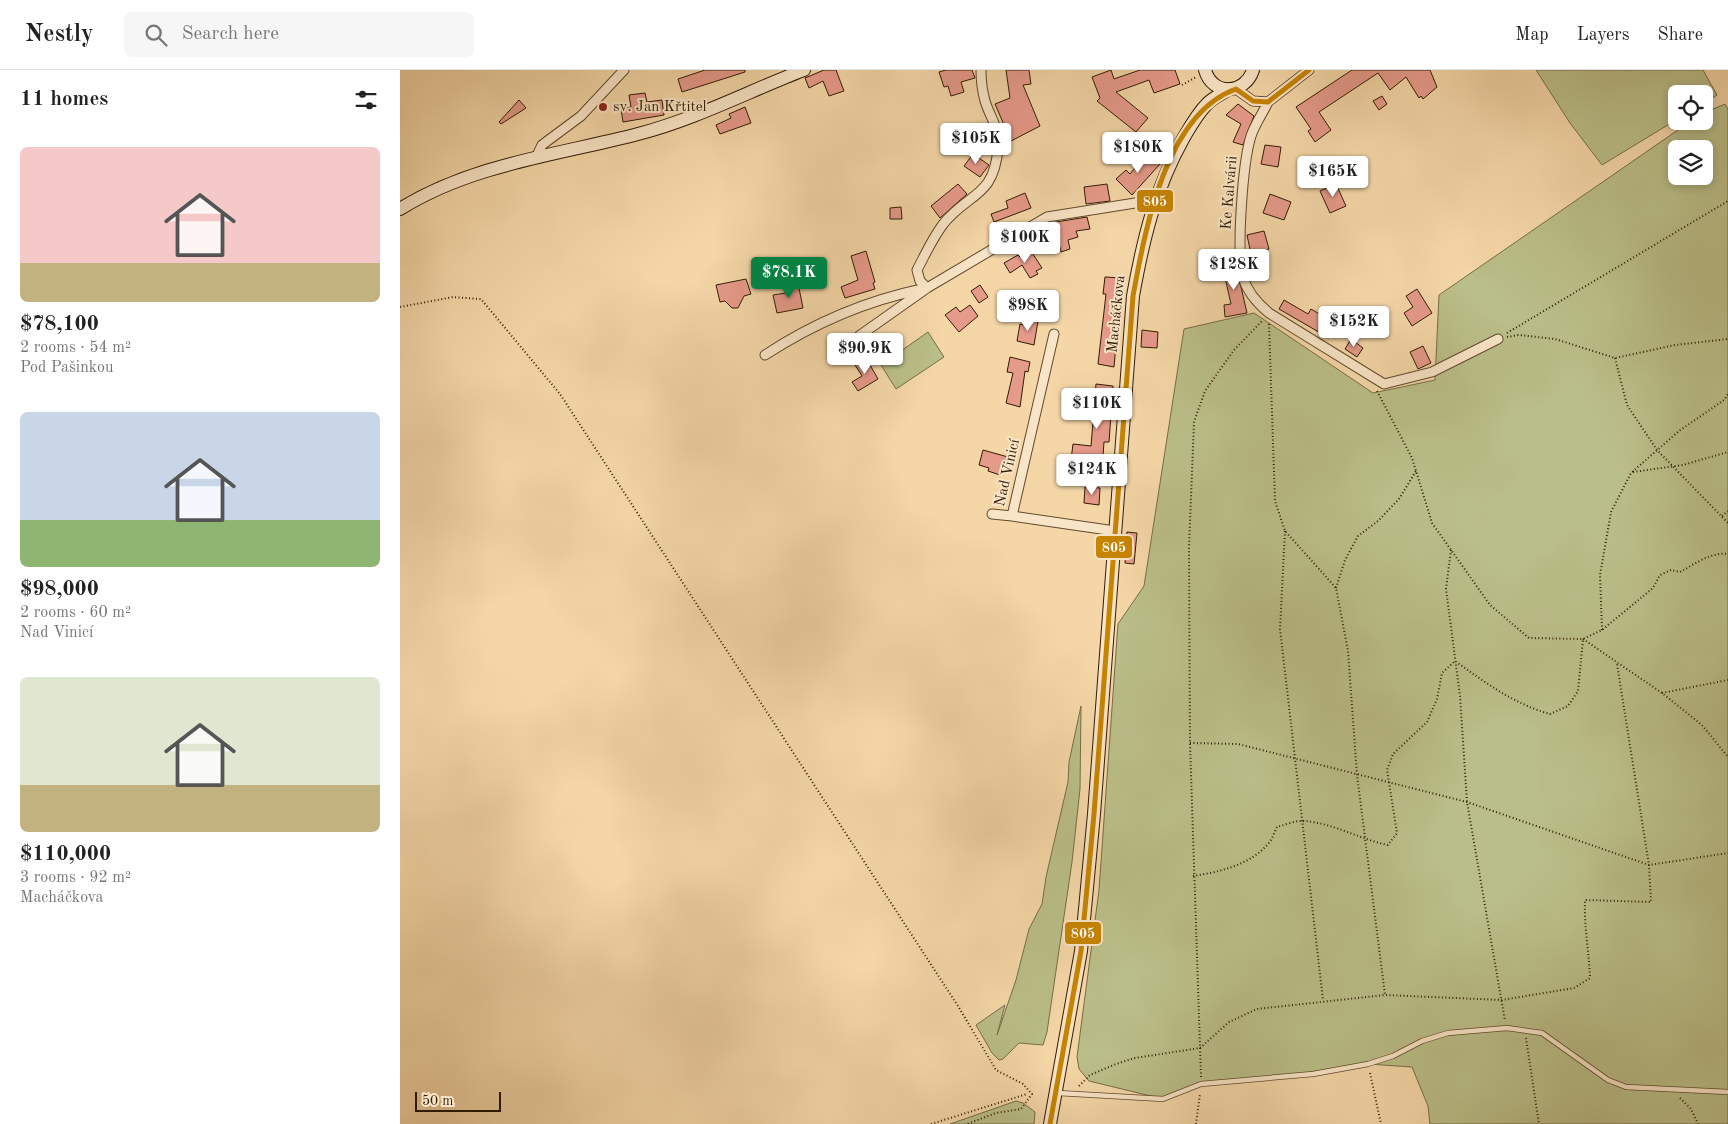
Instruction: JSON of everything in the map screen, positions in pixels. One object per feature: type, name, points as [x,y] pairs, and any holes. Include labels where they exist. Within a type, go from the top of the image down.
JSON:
[{"type":"street","points":[[532,159],[542,145],[591,107],[624,70]]},
{"type":"street","points":[[400,209],[424,194],[463,178],[670,124],[804,70]]},
{"type":"street","points":[[928,288],[920,282],[917,270],[929,248],[945,223],[977,196],[994,176],[998,148],[996,125],[985,102],[981,70]]},
{"type":"street","points":[[1205,76],[1207,103],[1248,81],[1253,70]]},
{"type":"street","points":[[1205,76],[1222,89],[1233,89],[1253,101],[1268,102],[1309,70]]},
{"type":"street","name":"Ke Kalvárii","points":[[1268,102],[1251,135],[1248,149],[1240,241],[1243,276],[1248,290],[1257,303],[1269,313],[1384,384],[1432,372],[1498,339]]},
{"type":"street","name":"Macháčkova","points":[[1050,1124],[1081,951],[1094,814],[1133,296],[1142,244],[1154,200],[1173,156],[1191,125],[1207,103]]},
{"type":"street","points":[[853,350],[859,336],[928,288],[1047,217],[1154,200]]},
{"type":"street","points":[[765,355],[800,333],[833,316],[868,303],[928,288]]},
{"type":"street","name":"Nad Vinicí","points":[[1054,334],[1012,516],[1114,538]]},
{"type":"street","points":[[992,514],[1012,516]]},
{"type":"lane","points":[[1057,1093],[1162,1099],[1202,1084],[1314,1074],[1368,1064],[1393,1056],[1422,1040],[1448,1034],[1506,1028],[1542,1033],[1608,1080],[1626,1086],[1728,1092]]},
{"type":"path","points":[[1182,85],[1205,76]]},
{"type":"path","points":[[1498,339],[1728,201]]},
{"type":"path","points":[[400,307],[453,297],[481,299],[560,394],[936,973],[996,1070],[1023,1084],[1032,1094],[1021,1109],[996,1113],[967,1124]]},
{"type":"path","points":[[1269,313],[1275,502],[1285,531],[1280,629],[1297,759],[1323,1000]]},
{"type":"path","points":[[1196,1124],[1202,1084],[1190,743],[1189,547],[1194,422],[1205,391],[1234,350],[1269,313]]},
{"type":"path","points":[[1498,339],[1519,336],[1555,338],[1615,358],[1675,345],[1728,339]]},
{"type":"path","points":[[1615,358],[1627,405],[1657,450],[1728,523]]},
{"type":"path","points":[[1369,376],[1412,458],[1432,523],[1490,605],[1529,638],[1583,639],[1602,630],[1653,588],[1660,575],[1671,570],[1680,572],[1703,559],[1728,554]]},
{"type":"path","points":[[1602,630],[1600,575],[1611,512],[1631,473],[1678,431],[1724,400],[1728,394]]},
{"type":"path","points":[[1631,473],[1672,466],[1728,452]]},
{"type":"path","points":[[1385,995],[1357,775],[1348,651],[1336,588],[1345,560],[1358,536],[1378,521],[1399,499],[1416,471]]},
{"type":"path","points":[[1721,517],[1728,511]]},
{"type":"path","points":[[1285,531],[1336,588]]},
{"type":"path","points":[[1450,550],[1446,589],[1460,696],[1467,802],[1506,1028]]},
{"type":"path","points":[[1455,661],[1494,690],[1527,708],[1550,714],[1568,706],[1578,691],[1583,639]]},
{"type":"path","points":[[1583,639],[1662,693],[1702,725],[1728,757]]},
{"type":"path","points":[[1194,876],[1242,864],[1268,844],[1277,827],[1304,821],[1331,826],[1365,840],[1388,845],[1397,833],[1387,770],[1393,754],[1427,722],[1437,699],[1442,673],[1455,661]]},
{"type":"path","points":[[1075,1090],[1090,1075],[1116,1064],[1143,1057],[1200,1048],[1229,1022],[1257,1009],[1323,1000],[1385,995],[1502,1000],[1574,988],[1590,978],[1590,956],[1584,924],[1585,900],[1651,902],[1649,865],[1617,664]]},
{"type":"path","points":[[1662,693],[1728,680]]},
{"type":"path","points":[[1190,743],[1238,744],[1467,802],[1649,865],[1728,853]]},
{"type":"path","points":[[1525,1031],[1539,1124]]},
{"type":"path","points":[[1368,1064],[1381,1124]]},
{"type":"path","points":[[1671,1089],[1691,1109],[1698,1124]]},
{"type":"path","points":[[931,1124],[1027,1094]]},
{"type":"green space","points":[[1536,70],[1703,70],[1711,85],[1668,85],[1668,125],[1602,165],[1570,123]]},
{"type":"green space","points":[[1713,88],[1717,95],[1713,97]]},
{"type":"green space","points":[[1725,104],[1728,109],[1728,1124],[1430,1124],[1428,1106],[1412,1067],[1368,1064],[1313,1074],[1201,1084],[1163,1099],[1089,1081],[1079,1069],[1077,1057],[1099,890],[1118,624],[1144,586],[1184,329],[1254,313],[1373,393],[1435,380],[1439,295],[1678,130],[1713,130],[1713,109]]},
{"type":"green space","points":[[928,332],[944,357],[896,389],[881,365]]},
{"type":"green space","points":[[1081,706],[1080,789],[1072,862],[1047,1032],[1043,1045],[1019,1043],[1003,1059],[999,1060],[992,1053],[976,1025],[1005,1005],[997,1035],[1016,980],[1029,929],[1042,904],[1046,877],[1068,782],[1069,762]]},
{"type":"green space","points":[[1016,1101],[1023,1103],[1035,1112],[1034,1124],[950,1124]]},
{"type":"building","points":[[705,70],[745,70],[745,72],[682,92],[678,79]]},
{"type":"building","points":[[824,70],[836,70],[844,91],[829,96],[823,81],[809,88],[805,78]]},
{"type":"building","points":[[946,70],[972,70],[975,78],[961,82],[964,92],[951,96],[948,86],[944,87],[939,72]]},
{"type":"building","points":[[1006,70],[1029,70],[1031,84],[1023,85],[1040,126],[1011,141],[995,104],[1010,98]]},
{"type":"building","points":[[1111,70],[1114,79],[1140,70],[1175,70],[1180,84],[1154,93],[1149,80],[1116,92],[1148,118],[1136,132],[1097,101],[1100,98],[1092,77]]},
{"type":"building","points":[[1352,70],[1430,70],[1437,87],[1423,99],[1421,96],[1419,98],[1406,77],[1390,90],[1378,73],[1319,112],[1331,130],[1315,142],[1308,131],[1311,129],[1296,107]]},
{"type":"building","points":[[645,93],[647,102],[662,100],[664,115],[623,122],[621,109],[631,107],[629,95]]},
{"type":"building","points":[[1382,96],[1387,104],[1379,110],[1373,101]]},
{"type":"building","points":[[519,100],[526,108],[501,124],[499,122]]},
{"type":"building","points":[[1238,104],[1254,116],[1243,145],[1233,142],[1241,124],[1226,115]]},
{"type":"building","points":[[745,107],[751,123],[720,134],[716,125],[731,118],[729,114]]},
{"type":"building","points":[[1265,145],[1281,147],[1278,167],[1261,164]]},
{"type":"building","points":[[1147,153],[1160,164],[1132,195],[1116,179],[1126,170],[1130,174]]},
{"type":"building","points":[[973,154],[989,165],[980,177],[964,166]]},
{"type":"building","points":[[958,184],[967,194],[940,218],[931,206]]},
{"type":"building","points":[[1107,184],[1110,201],[1086,204],[1084,187]]},
{"type":"building","points":[[1336,184],[1346,206],[1330,213],[1320,191]]},
{"type":"building","points":[[1025,193],[1031,208],[994,222],[991,214],[1008,208],[1006,201]]},
{"type":"building","points":[[1270,194],[1291,202],[1284,220],[1263,213]]},
{"type":"building","points":[[901,207],[902,219],[890,219],[890,208]]},
{"type":"building","points":[[1087,217],[1090,229],[1076,231],[1078,237],[1068,240],[1070,249],[1061,252],[1060,246],[1056,245],[1050,223]]},
{"type":"building","points":[[1264,231],[1269,249],[1251,254],[1247,235]]},
{"type":"building","points":[[866,251],[875,282],[873,283],[875,289],[845,298],[841,287],[858,280],[851,256]]},
{"type":"building","points":[[1031,251],[1042,268],[1036,271],[1038,274],[1030,278],[1022,265],[1010,273],[1004,263],[1018,255],[1020,257]]},
{"type":"building","points":[[1235,261],[1247,313],[1225,317],[1224,305],[1231,304],[1222,264]]},
{"type":"building","points":[[1105,277],[1122,278],[1114,367],[1098,364],[1106,294],[1103,294]]},
{"type":"building","points":[[746,279],[751,294],[744,296],[738,308],[732,308],[725,301],[720,302],[716,285]]},
{"type":"building","points":[[798,283],[803,308],[777,313],[773,295],[786,293],[785,286]]},
{"type":"building","points":[[980,285],[988,297],[979,303],[971,291]]},
{"type":"building","points":[[1417,289],[1432,313],[1412,326],[1404,313],[1413,307],[1406,296]]},
{"type":"building","points":[[1284,300],[1308,314],[1311,309],[1341,327],[1335,337],[1332,335],[1329,338],[1279,309]]},
{"type":"building","points":[[970,305],[978,316],[959,332],[945,315],[956,307],[960,312]]},
{"type":"building","points":[[1026,318],[1038,321],[1034,345],[1017,341],[1020,324],[1024,325]]},
{"type":"building","points":[[1142,330],[1158,332],[1157,348],[1141,347]]},
{"type":"building","points":[[1351,339],[1363,348],[1357,357],[1345,349]]},
{"type":"building","points":[[1423,346],[1431,363],[1418,369],[1410,352]]},
{"type":"building","points":[[1010,357],[1030,362],[1028,372],[1025,371],[1020,407],[1006,403],[1013,373],[1007,372]]},
{"type":"building","points":[[866,358],[878,379],[858,391],[852,382],[862,376],[855,365]]},
{"type":"building","points":[[1096,384],[1113,386],[1109,442],[1104,442],[1102,470],[1085,468],[1086,461],[1071,460],[1073,444],[1091,446]]},
{"type":"building","points":[[983,450],[1008,457],[1005,471],[1002,470],[1000,475],[988,471],[989,468],[979,465]]},
{"type":"building","points":[[1085,487],[1100,488],[1099,505],[1084,503]]},
{"type":"building","points":[[1127,532],[1137,533],[1134,564],[1125,563]]},
{"type":"transit line","name":"805","points":[[1050,1124],[1081,951],[1094,814],[1133,296],[1144,240],[1162,178],[1175,148],[1192,123],[1212,102],[1236,89],[1253,101],[1268,102],[1309,70]]},
{"type":"place","name":"sv. Jan Křtitel","points":[[603,107]]}]
